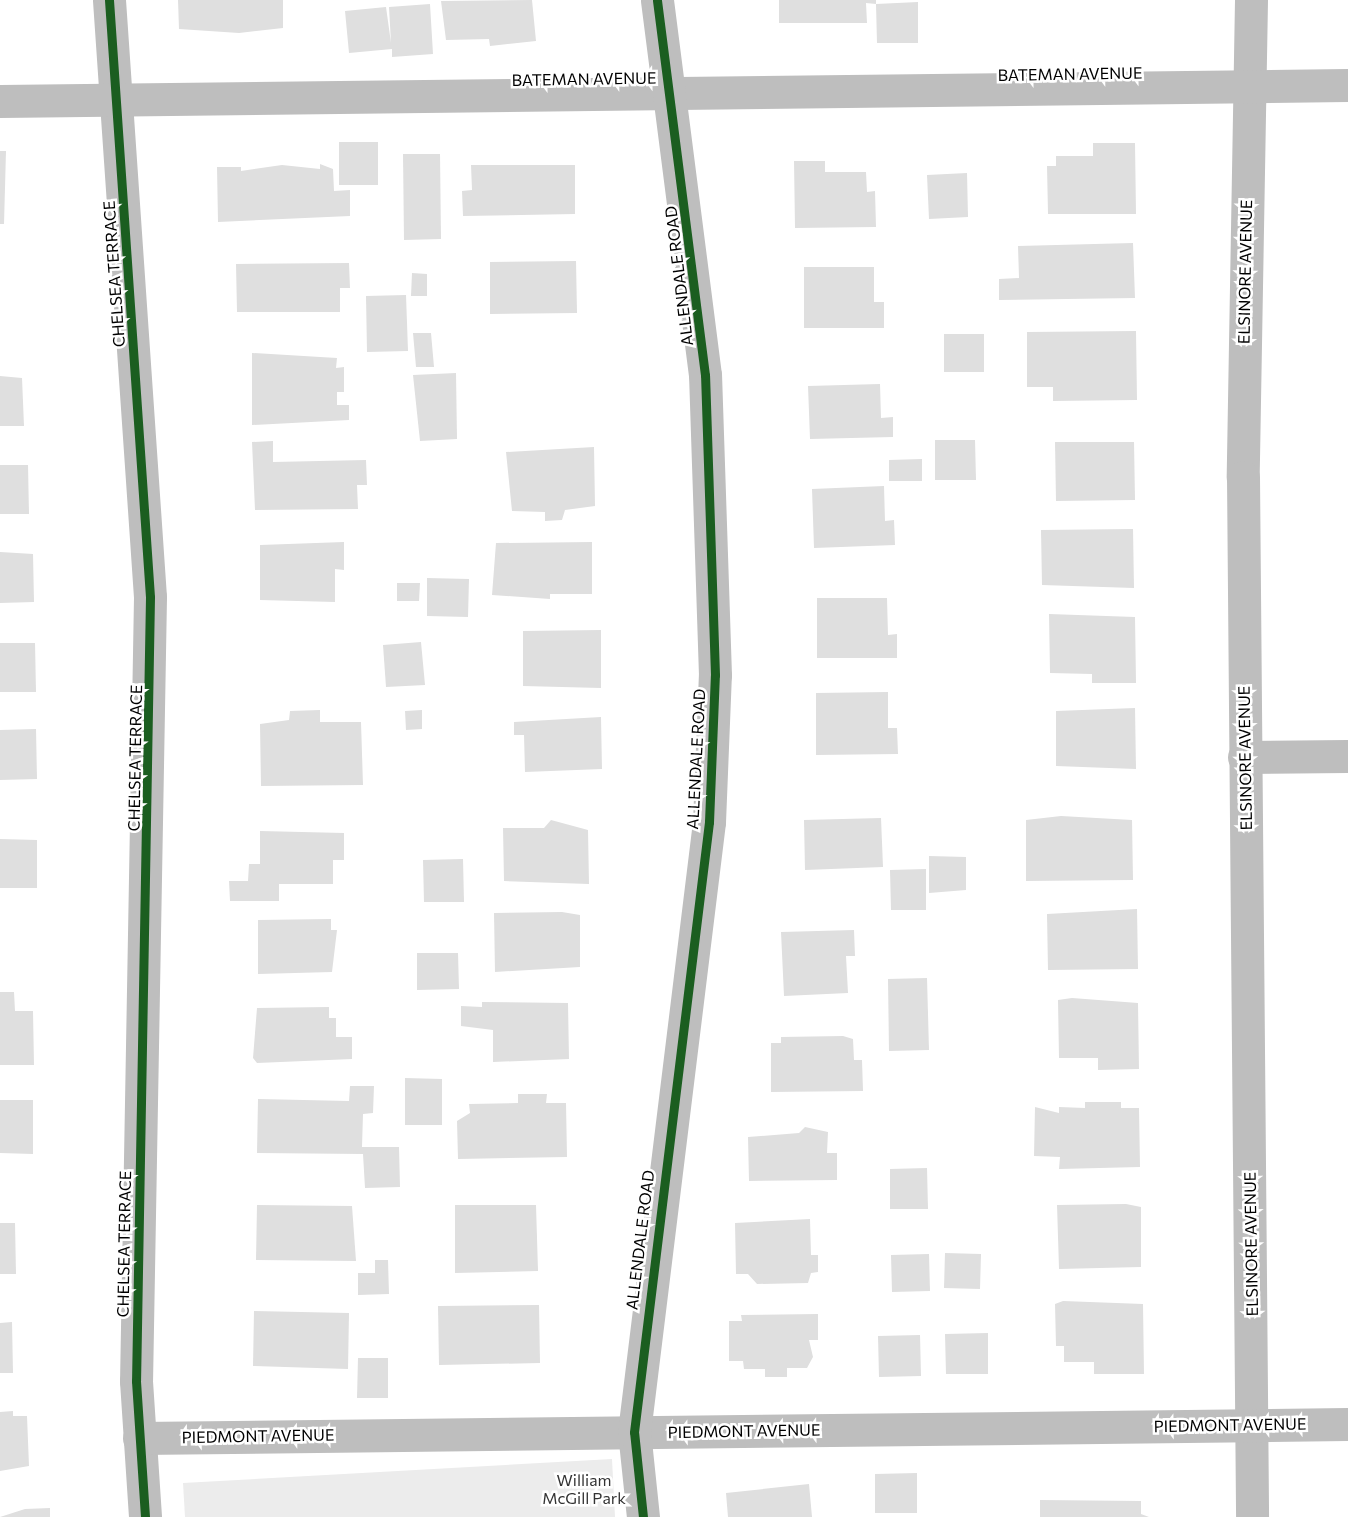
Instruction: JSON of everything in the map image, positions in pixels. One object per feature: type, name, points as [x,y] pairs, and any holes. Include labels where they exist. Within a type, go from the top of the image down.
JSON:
[{"type":"street","name":"CHELSEA TERRACE","points":[[108,0],[117,99],[150,597],[139,1438],[145,1517]]},
{"type":"street","name":"ALLENDALE ROAD","points":[[643,1517],[634,1432],[709,822],[715,675],[705,375],[691,229],[667,93],[657,0]]},
{"type":"street","name":"ELSINORE AVENUE","points":[[1251,0],[1247,87],[1244,757],[1253,1425],[1252,1517]]},
{"type":"street","name":"BATEMAN AVENUE","points":[[0,101],[1348,85]]},
{"type":"street","points":[[1244,757],[1348,756]]},
{"type":"street","name":"PIEDMONT AVENUE","points":[[139,1438],[1348,1424]]},
{"type":"green space","name":"William McGill Park","points":[[612,1459],[615,1517],[185,1517],[183,1483]]},
{"type":"building","points":[[178,0],[283,0],[283,28],[239,33],[179,29]]},
{"type":"building","points":[[532,0],[536,41],[490,46],[489,39],[446,40],[441,1]]},
{"type":"building","points":[[779,0],[876,0],[876,4],[866,3],[867,23],[779,23]]},
{"type":"building","points":[[918,2],[918,43],[877,43],[876,4]]},
{"type":"building","points":[[430,4],[433,54],[392,57],[392,49],[349,53],[345,11],[386,7],[391,43],[389,7]]},
{"type":"building","points":[[339,142],[378,142],[378,185],[339,185]]},
{"type":"building","points":[[1093,143],[1135,143],[1136,214],[1048,214],[1047,166],[1056,166],[1056,156],[1093,156]]},
{"type":"building","points":[[0,151],[6,151],[4,224],[0,224]]},
{"type":"building","points":[[403,154],[440,154],[441,239],[404,240]]},
{"type":"building","points":[[794,161],[825,161],[825,172],[866,172],[867,192],[875,191],[876,227],[795,228]]},
{"type":"building","points":[[320,164],[333,169],[334,191],[350,190],[350,216],[218,222],[217,167],[241,167],[241,171],[282,165],[320,169]]},
{"type":"building","points":[[471,165],[575,165],[575,214],[463,216],[462,191],[472,190]]},
{"type":"building","points":[[967,173],[968,217],[929,219],[927,175]]},
{"type":"building","points":[[1133,243],[1135,298],[999,300],[999,279],[1019,278],[1018,246]]},
{"type":"building","points":[[576,261],[577,313],[490,314],[490,262]]},
{"type":"building","points":[[349,263],[350,288],[340,288],[340,312],[237,312],[236,264]]},
{"type":"building","points":[[804,267],[874,267],[874,302],[884,302],[884,328],[804,328]]},
{"type":"building","points":[[412,273],[427,274],[427,296],[411,296]]},
{"type":"building","points":[[406,295],[408,351],[367,352],[366,296]]},
{"type":"building","points":[[1136,331],[1137,400],[1053,401],[1053,387],[1027,387],[1027,332]]},
{"type":"building","points":[[413,333],[431,333],[434,367],[416,367]]},
{"type":"building","points":[[944,334],[984,334],[984,372],[944,372]]},
{"type":"building","points":[[252,353],[337,358],[336,368],[344,367],[344,392],[337,392],[337,405],[349,405],[349,420],[252,425]]},
{"type":"building","points":[[456,373],[457,439],[420,441],[413,375]]},
{"type":"building","points":[[0,376],[22,378],[24,426],[0,426]]},
{"type":"building","points":[[880,384],[881,418],[893,417],[893,437],[810,439],[808,386]]},
{"type":"building","points":[[935,440],[975,440],[976,480],[935,480]]},
{"type":"building","points":[[273,441],[273,462],[366,460],[367,485],[357,485],[358,509],[255,510],[252,442]]},
{"type":"building","points":[[1055,442],[1134,442],[1135,500],[1056,501]]},
{"type":"building","points":[[594,447],[595,506],[565,510],[562,520],[545,521],[545,512],[512,511],[506,452]]},
{"type":"building","points":[[922,459],[922,481],[889,481],[889,460]]},
{"type":"building","points":[[0,465],[28,465],[29,514],[0,514]]},
{"type":"building","points":[[884,486],[885,521],[894,520],[895,545],[814,548],[812,489]]},
{"type":"building","points":[[1133,529],[1134,588],[1042,585],[1041,530]]},
{"type":"building","points":[[344,542],[344,570],[335,569],[335,602],[260,600],[260,545]]},
{"type":"building","points":[[592,542],[592,594],[550,594],[550,599],[492,595],[496,543]]},
{"type":"building","points":[[0,552],[33,554],[34,602],[0,603]]},
{"type":"building","points":[[427,578],[469,579],[468,617],[427,616]]},
{"type":"building","points":[[397,583],[420,583],[419,601],[397,601]]},
{"type":"building","points":[[817,598],[887,598],[888,635],[897,634],[897,658],[817,658]]},
{"type":"building","points":[[1049,614],[1135,617],[1136,683],[1092,683],[1092,674],[1050,673]]},
{"type":"building","points":[[601,630],[601,688],[523,686],[523,631]]},
{"type":"building","points":[[421,642],[425,685],[386,687],[383,645]]},
{"type":"building","points":[[0,643],[35,643],[36,692],[0,692]]},
{"type":"building","points":[[888,692],[888,728],[897,728],[898,754],[816,755],[816,693]]},
{"type":"building","points":[[1135,708],[1136,769],[1056,766],[1056,711]]},
{"type":"building","points":[[320,710],[320,722],[361,722],[363,785],[261,786],[260,724],[289,720],[290,711]]},
{"type":"building","points":[[422,710],[422,729],[406,730],[405,711]]},
{"type":"building","points":[[601,717],[602,769],[525,772],[524,735],[514,735],[514,722]]},
{"type":"building","points":[[36,729],[37,779],[0,780],[0,730]]},
{"type":"building","points":[[1061,816],[1132,820],[1133,880],[1026,881],[1026,820]]},
{"type":"building","points":[[881,818],[883,867],[805,870],[804,820]]},
{"type":"building","points":[[551,820],[588,830],[589,884],[504,881],[503,828],[544,828]]},
{"type":"building","points":[[260,831],[344,833],[344,860],[333,860],[333,884],[279,884],[279,901],[230,901],[229,881],[248,881],[249,864],[260,864]]},
{"type":"building","points":[[0,839],[37,840],[37,888],[0,888]]},
{"type":"building","points":[[929,856],[966,857],[966,890],[929,893]]},
{"type":"building","points":[[463,859],[464,902],[424,902],[423,860]]},
{"type":"building","points":[[926,869],[926,910],[891,910],[890,870]]},
{"type":"building","points":[[1137,909],[1138,969],[1048,970],[1047,914]]},
{"type":"building","points":[[562,912],[580,915],[580,967],[495,972],[494,913]]},
{"type":"building","points":[[331,919],[331,930],[337,930],[332,972],[258,974],[258,920]]},
{"type":"building","points":[[854,930],[855,956],[846,956],[848,993],[784,996],[781,932]]},
{"type":"building","points":[[417,953],[458,953],[459,989],[417,990]]},
{"type":"building","points":[[927,978],[929,1050],[889,1051],[888,979]]},
{"type":"building","points":[[0,992],[14,992],[15,1011],[33,1011],[34,1065],[0,1065]]},
{"type":"building","points":[[1072,998],[1138,1003],[1139,1069],[1098,1070],[1098,1058],[1059,1058],[1058,1000]]},
{"type":"building","points":[[482,1002],[568,1003],[569,1059],[493,1062],[493,1030],[461,1026],[461,1006],[482,1007]]},
{"type":"building","points":[[329,1007],[329,1018],[336,1018],[336,1037],[352,1037],[352,1059],[257,1063],[253,1058],[257,1008]]},
{"type":"building","points":[[843,1036],[853,1039],[854,1060],[862,1060],[863,1091],[771,1092],[771,1043],[781,1043],[781,1037]]},
{"type":"building","points":[[405,1078],[442,1079],[442,1125],[405,1125]]},
{"type":"building","points":[[350,1086],[374,1086],[373,1113],[363,1114],[362,1147],[399,1147],[400,1187],[365,1188],[363,1154],[257,1153],[258,1099],[349,1101]]},
{"type":"building","points":[[518,1094],[547,1094],[546,1103],[566,1103],[567,1157],[458,1159],[457,1121],[470,1113],[469,1104],[518,1103]]},
{"type":"building","points":[[0,1100],[33,1100],[33,1154],[0,1153]]},
{"type":"building","points":[[1085,1102],[1121,1102],[1121,1108],[1139,1108],[1140,1167],[1059,1169],[1060,1157],[1034,1156],[1035,1107],[1059,1113],[1059,1107],[1085,1108]]},
{"type":"building","points":[[805,1127],[828,1132],[827,1153],[837,1153],[837,1180],[749,1181],[748,1137],[799,1133]]},
{"type":"building","points":[[927,1168],[928,1209],[890,1209],[890,1169]]},
{"type":"building","points":[[1126,1204],[1141,1207],[1141,1267],[1059,1269],[1057,1205]]},
{"type":"building","points":[[257,1205],[352,1206],[356,1261],[256,1260]]},
{"type":"building","points":[[455,1205],[536,1205],[538,1271],[455,1273]]},
{"type":"building","points":[[810,1219],[811,1255],[818,1255],[818,1272],[811,1273],[808,1283],[757,1284],[748,1274],[736,1274],[735,1223]]},
{"type":"building","points":[[0,1223],[15,1223],[16,1274],[0,1274]]},
{"type":"building","points":[[945,1253],[981,1254],[980,1289],[944,1288]]},
{"type":"building","points":[[929,1254],[930,1291],[892,1292],[891,1255]]},
{"type":"building","points":[[375,1260],[388,1260],[389,1294],[358,1295],[358,1273],[375,1273]]},
{"type":"building","points":[[1063,1301],[1143,1304],[1144,1374],[1094,1374],[1094,1362],[1064,1362],[1064,1346],[1056,1346],[1055,1304]]},
{"type":"building","points":[[539,1305],[540,1363],[439,1365],[438,1306]]},
{"type":"building","points":[[254,1311],[349,1313],[348,1369],[253,1366]]},
{"type":"building","points":[[818,1314],[818,1340],[809,1340],[813,1357],[807,1368],[787,1368],[787,1377],[765,1377],[765,1369],[744,1369],[743,1361],[729,1361],[729,1321],[742,1321],[741,1315]]},
{"type":"building","points":[[12,1322],[13,1373],[0,1373],[0,1323]]},
{"type":"building","points":[[988,1333],[988,1374],[946,1374],[945,1334]]},
{"type":"building","points":[[920,1335],[921,1376],[879,1377],[878,1336]]},
{"type":"building","points":[[358,1358],[388,1358],[388,1398],[357,1398]]},
{"type":"building","points":[[13,1411],[13,1416],[27,1416],[29,1466],[0,1471],[0,1412]]},
{"type":"building","points":[[917,1473],[917,1513],[875,1513],[875,1474]]},
{"type":"building","points":[[809,1484],[812,1517],[728,1517],[726,1493]]},
{"type":"building","points":[[1040,1500],[1141,1501],[1141,1514],[1149,1517],[1040,1517]]},
{"type":"building","points":[[50,1508],[50,1517],[0,1517],[25,1509]]},
{"type":"cycle path","points":[[109,0],[150,597],[136,1381],[145,1517]]},
{"type":"cycle path","points":[[643,1517],[634,1432],[709,822],[715,675],[705,375],[657,0]]}]
